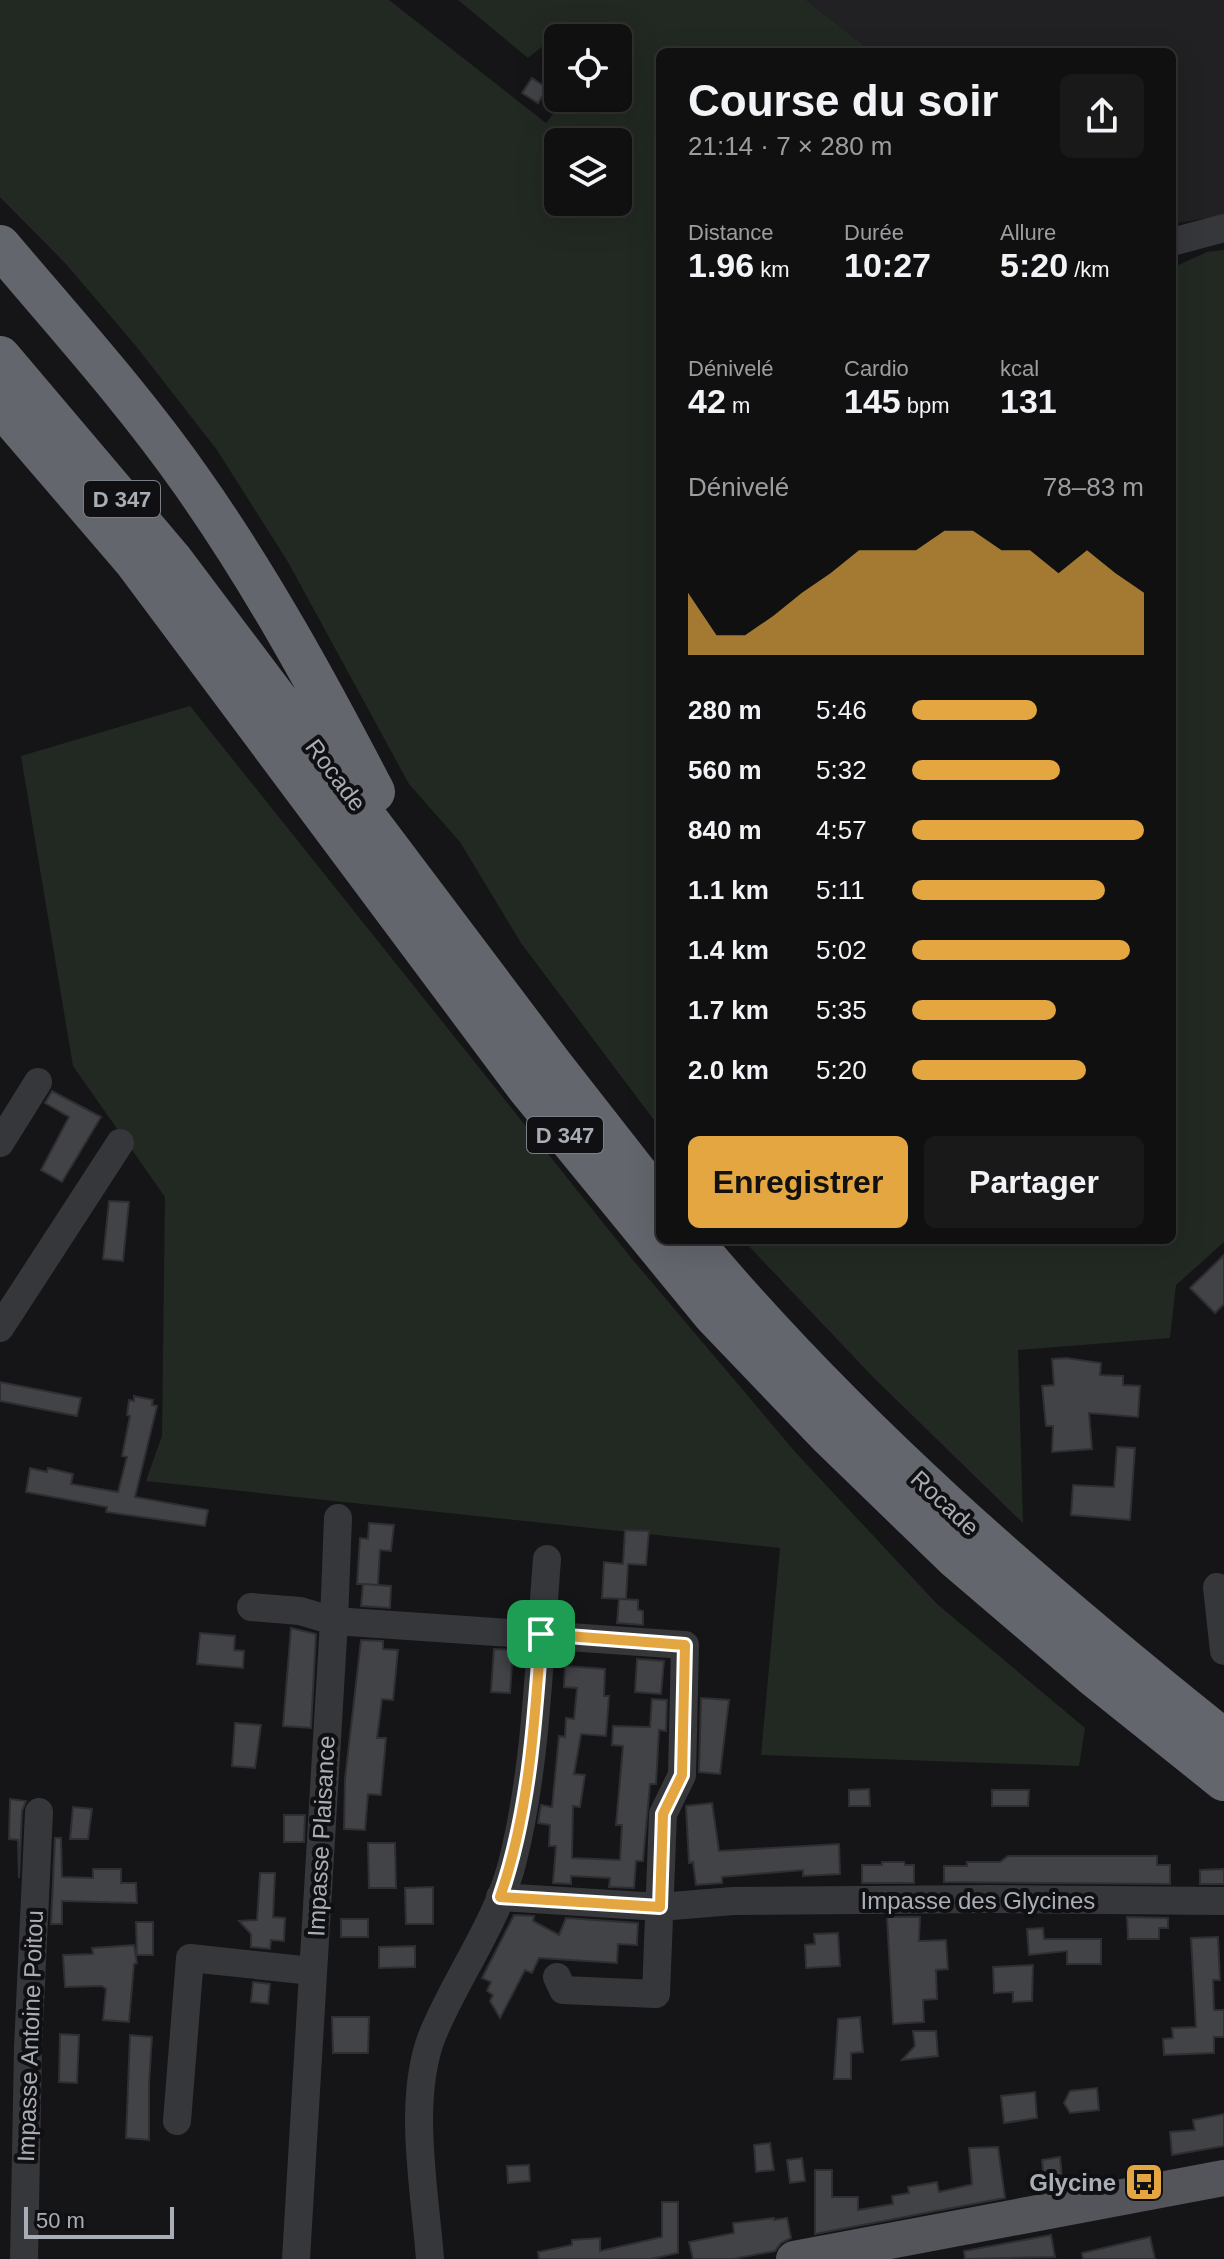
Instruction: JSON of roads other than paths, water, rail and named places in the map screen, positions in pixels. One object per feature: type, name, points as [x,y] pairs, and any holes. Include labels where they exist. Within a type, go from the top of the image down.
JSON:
[{"type":"highway","points":[[0,246],[170,451],[244,559],[349,743],[436,910]]},
{"type":"highway","name":"Rocade","points":[[0,357],[171,559],[656,1198]]},
{"type":"highway","name":"D 347","points":[[0,404],[134,560],[528,1088],[714,1315],[830,1436],[977,1577],[1224,1780]]},
{"type":"highway","points":[[0,446],[134,560]]},
{"type":"highway","name":"Rocade","points":[[695,1244],[801,1363],[933,1493],[1067,1611],[1224,1740]]},
{"type":"main road","points":[[794,2259],[1224,2178]]},
{"type":"street","points":[[1176,241],[1224,228]]},
{"type":"street","points":[[0,1143],[38,1082]]},
{"type":"street","points":[[0,1328],[120,1143]]},
{"type":"street","name":"Impasse Plaisance","points":[[296,2259],[338,1518]]},
{"type":"street","points":[[430,2259],[419,2114],[423,2076],[431,2039],[500,1897],[513,1860],[528,1768],[547,1559]]},
{"type":"street","points":[[1217,1587],[1224,1651]]},
{"type":"street","points":[[251,1607],[300,1611],[334,1621],[685,1645],[682,1775],[663,1814],[656,2004],[563,1990],[557,1977]]},
{"type":"street","name":"Impasse Antoine Poitou","points":[[24,2259],[28,2047],[39,1812]]},
{"type":"street","name":"Impasse des Glycines","points":[[500,1897],[660,1907],[733,1901],[1224,1901]]},
{"type":"street","points":[[177,2121],[190,1958],[312,1971]]},
{"type":"place","name":"Glycine","points":[[1144,2182]]}]
